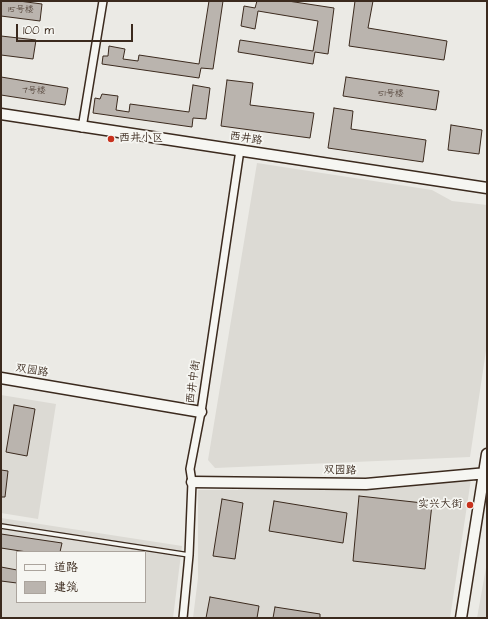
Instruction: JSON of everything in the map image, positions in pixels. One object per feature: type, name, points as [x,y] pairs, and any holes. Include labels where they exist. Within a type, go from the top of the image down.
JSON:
[{"type":"street","points":[[82,128],[103,1]]},
{"type":"street","name":"西井路","points":[[1,114],[82,128],[240,150],[487,188]]},
{"type":"street","name":"西井中街","points":[[183,618],[189,555],[192,482],[190,469],[201,412],[240,150]]},
{"type":"street","name":"双园路","points":[[1,378],[201,412]]},
{"type":"street","points":[[461,618],[487,454]]},
{"type":"street","name":"双园路","points":[[192,482],[366,484],[485,473]]},
{"type":"lane","points":[[1,526],[189,555]]},
{"type":"shaded area","points":[[257,163],[432,190],[452,201],[487,205],[487,344],[470,457],[215,468],[208,460]]},
{"type":"shaded area","points":[[1,395],[56,404],[38,519],[1,513]]},
{"type":"shaded area","points":[[471,479],[450,618],[193,618],[198,578],[198,490],[381,490]]},
{"type":"shaded area","points":[[1,518],[182,546],[173,618],[1,618]]},
{"type":"shaded area","points":[[487,562],[487,618],[477,618]]},
{"type":"building","points":[[1,1],[19,1],[42,4],[40,21],[1,16]]},
{"type":"building","points":[[209,1],[223,1],[213,69],[201,68],[199,78],[102,64],[103,56],[108,56],[109,46],[125,49],[123,59],[138,61],[139,55],[199,64]]},
{"type":"building","points":[[257,1],[288,1],[334,8],[328,54],[315,52],[313,64],[238,52],[240,40],[313,51],[318,21],[258,11],[255,29],[241,26],[244,6],[255,8]]},
{"type":"building","points":[[355,1],[373,1],[368,28],[447,41],[444,60],[349,46]]},
{"type":"building","points":[[1,36],[36,40],[33,59],[1,55]]},
{"type":"building","points":[[1,77],[68,88],[65,105],[1,95]]},
{"type":"building","points":[[346,77],[439,91],[436,110],[343,96]]},
{"type":"building","points":[[227,80],[253,83],[250,105],[314,113],[310,138],[221,126]]},
{"type":"building","points":[[193,85],[210,88],[206,119],[193,118],[192,127],[93,113],[95,98],[100,99],[102,94],[118,96],[116,110],[129,112],[130,104],[189,112]]},
{"type":"building","points":[[334,108],[353,111],[351,129],[426,140],[423,162],[328,148]]},
{"type":"building","points":[[451,125],[482,130],[479,154],[448,150]]},
{"type":"building","points":[[14,405],[35,409],[27,456],[6,452]]},
{"type":"building","points":[[1,470],[8,471],[5,497],[1,497]]},
{"type":"building","points":[[359,496],[432,504],[425,569],[353,561]]},
{"type":"building","points":[[222,499],[243,503],[235,559],[213,556]]},
{"type":"building","points":[[274,501],[347,513],[343,543],[269,531]]},
{"type":"building","points":[[1,534],[62,543],[60,551],[20,551],[1,548]]},
{"type":"building","points":[[1,567],[16,570],[16,583],[1,581]]},
{"type":"building","points":[[210,597],[259,606],[257,618],[206,618]]},
{"type":"building","points":[[275,607],[320,614],[320,618],[273,618]]},
{"type":"place","name":"西井小区","points":[[111,139]]},
{"type":"place","name":"实兴大街","points":[[470,505]]}]
